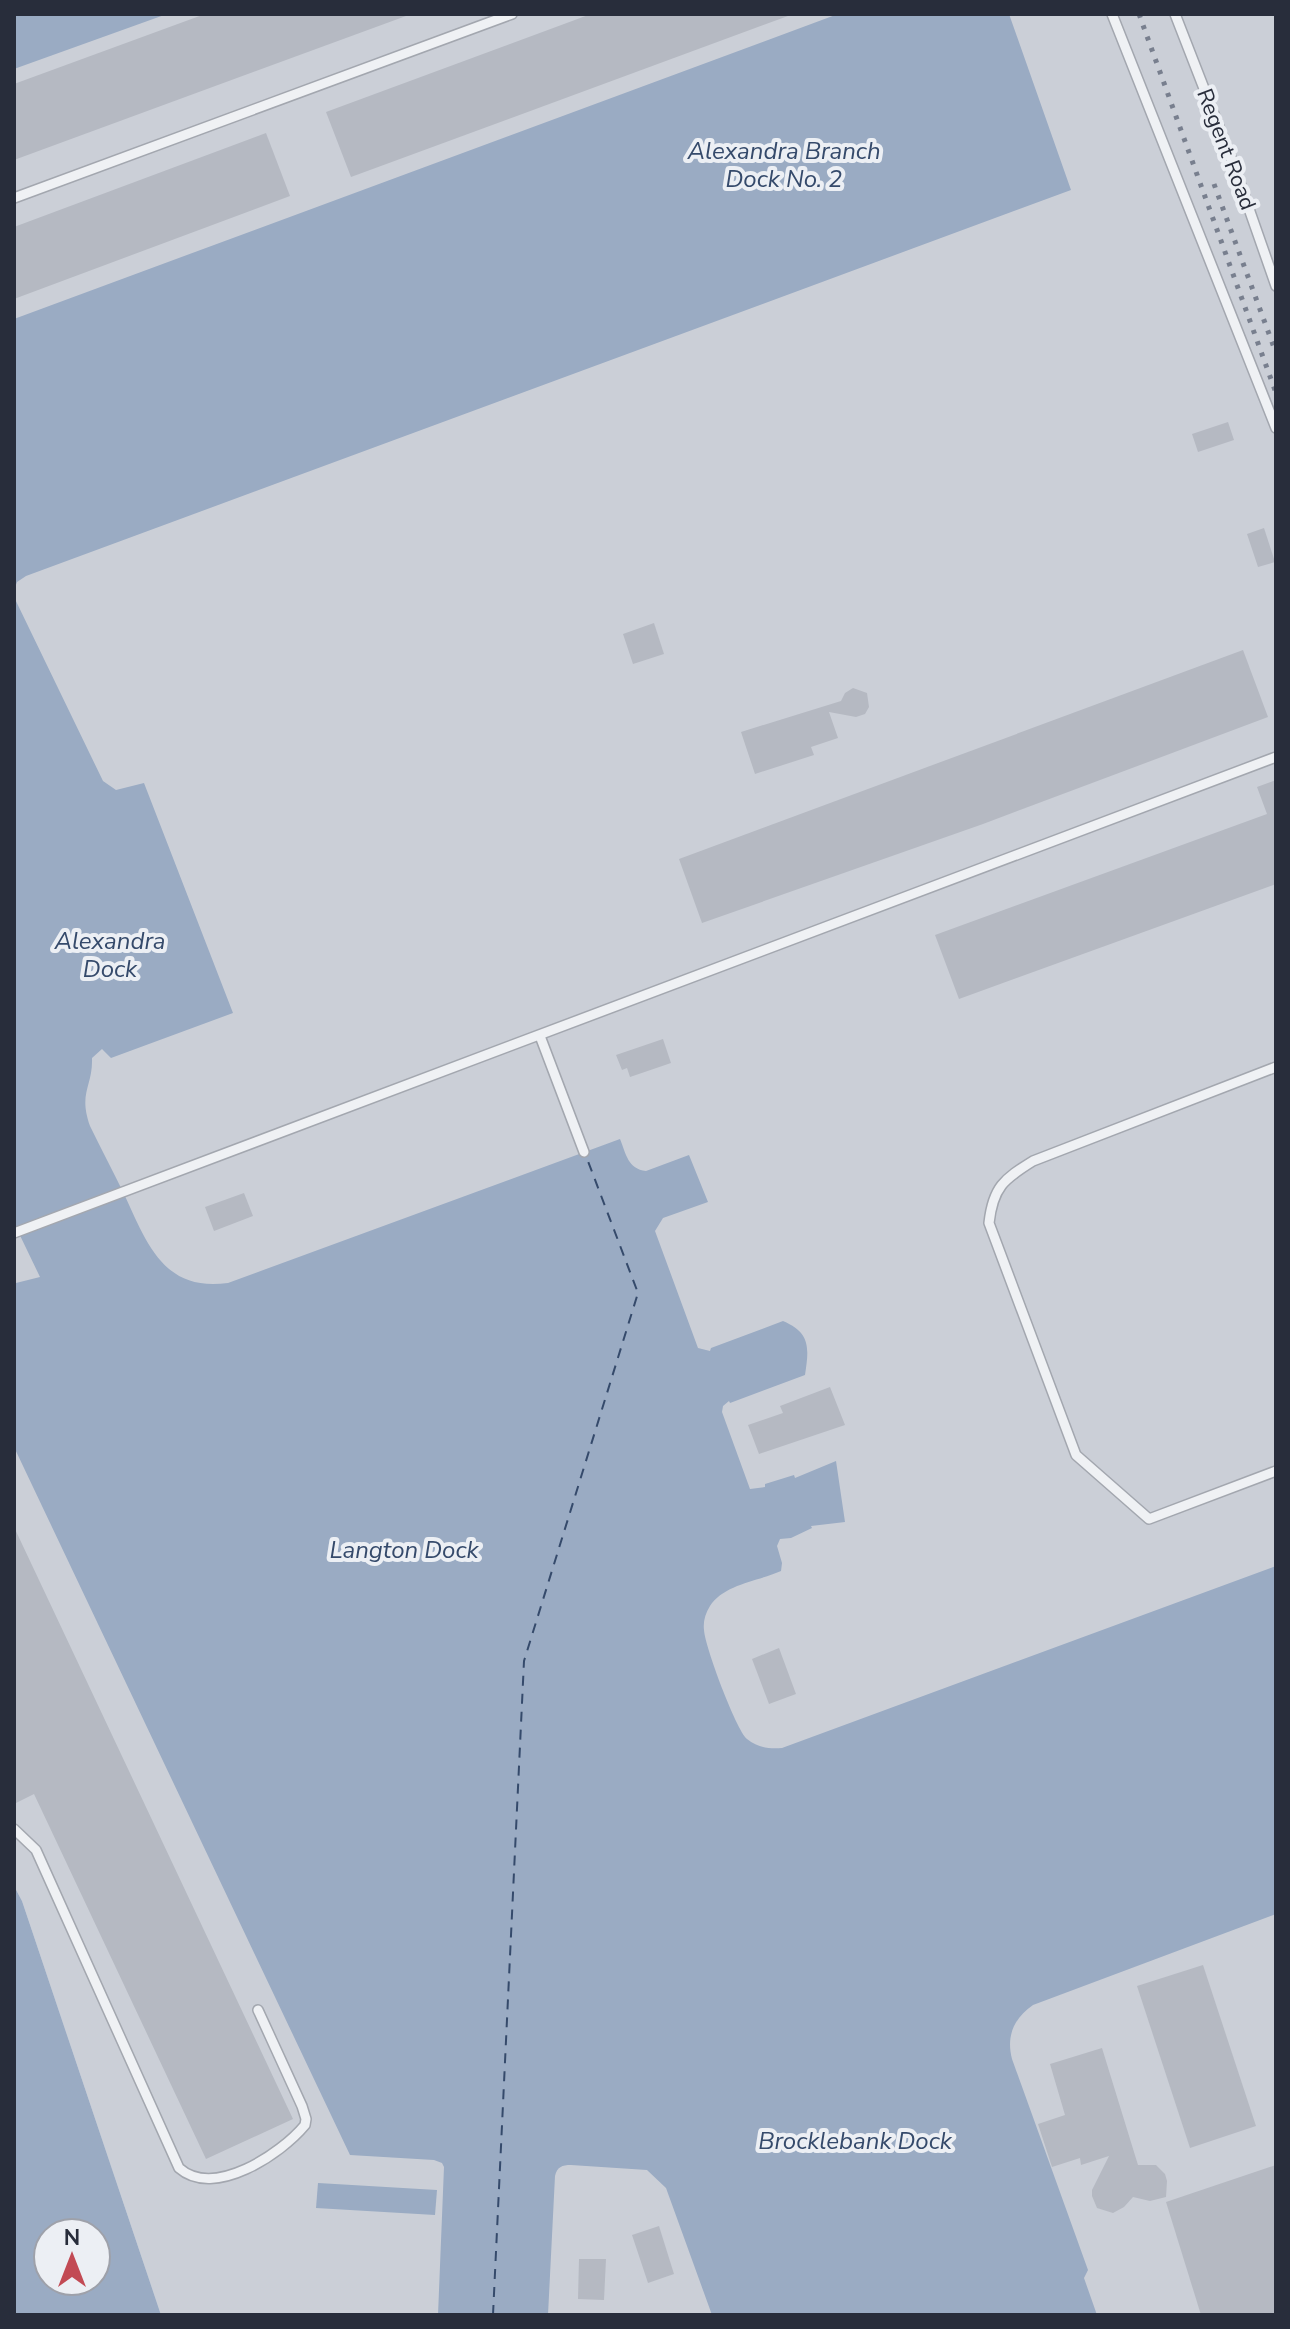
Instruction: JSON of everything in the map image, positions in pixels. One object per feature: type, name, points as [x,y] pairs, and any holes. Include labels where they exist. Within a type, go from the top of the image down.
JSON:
[{"type":"lane","points":[[14,198],[512,14]]},
{"type":"lane","points":[[1112,14],[1276,428]]},
{"type":"lane","name":"Regent Road","points":[[1175,14],[1233,163],[1276,286]]},
{"type":"lane","points":[[14,1233],[1276,757]]},
{"type":"lane","points":[[540,1036],[584,1152]]},
{"type":"lane","points":[[1276,1067],[1033,1161],[1005,1179],[991,1201],[989,1223],[1076,1455],[1149,1519],[1276,1471]]},
{"type":"lane","points":[[14,1829],[36,1850],[179,2168],[186,2174],[209,2180],[227,2177],[274,2154],[305,2125],[302,2106],[258,2010]]},
{"type":"shaded area","points":[[14,14],[1276,14],[1276,2315],[161,2315],[22,1901],[14,1886]]},
{"type":"water","points":[[14,14],[167,14],[14,69]]},
{"type":"water","name":"Alexandra Branch Dock No. 2","points":[[838,14],[1009,14],[1071,190],[26,576],[17,582],[14,590],[14,319]]},
{"type":"water","name":"Langton Dock","points":[[14,597],[103,781],[116,790],[144,783],[233,1013],[111,1058],[102,1049],[92,1058],[85,1105],[90,1126],[150,1246],[173,1272],[206,1284],[228,1283],[620,1139],[628,1160],[640,1170],[646,1171],[689,1155],[708,1202],[663,1218],[655,1231],[698,1348],[710,1351],[783,1321],[799,1331],[806,1342],[805,1375],[729,1401],[723,1406],[722,1412],[750,1489],[765,1487],[765,1484],[794,1475],[795,1478],[836,1461],[845,1522],[811,1526],[791,1538],[780,1539],[777,1546],[781,1571],[724,1593],[707,1612],[704,1627],[710,1653],[729,1705],[747,1739],[764,1747],[782,1748],[1276,1566],[1276,1914],[1033,2005],[1016,2022],[1011,2035],[1012,2059],[1088,2270],[1084,2278],[1097,2315],[712,2315],[666,2188],[647,2170],[565,2165],[557,2170],[555,2176],[548,2315],[438,2315],[444,2167],[434,2160],[350,2155],[14,1447],[14,1293],[16,1283],[40,1277],[14,1223]]},
{"type":"water","points":[[14,1886],[22,1901],[161,2315],[14,2315]]},
{"type":"water","points":[[318,2183],[437,2190],[435,2215],[316,2208]]},
{"type":"building","points":[[205,14],[406,16],[14,160],[14,84]]},
{"type":"building","points":[[591,14],[788,16],[351,177],[326,112]]},
{"type":"building","points":[[266,133],[290,196],[14,299],[14,227]]},
{"type":"building","points":[[1228,422],[1234,440],[1198,452],[1192,434]]},
{"type":"building","points":[[1264,528],[1275,562],[1258,567],[1247,534]]},
{"type":"building","points":[[654,623],[664,654],[633,664],[623,634]]},
{"type":"building","points":[[1243,650],[1268,717],[983,824],[702,923],[679,859]]},
{"type":"building","points":[[853,688],[867,693],[869,707],[865,714],[856,717],[829,712],[838,738],[811,747],[814,755],[755,774],[741,732],[841,701],[845,693]]},
{"type":"building","points":[[1276,780],[1276,884],[959,999],[935,935],[1267,814],[1257,787]]},
{"type":"building","points":[[663,1039],[671,1063],[630,1077],[627,1068],[622,1070],[616,1055]]},
{"type":"building","points":[[244,1193],[253,1216],[214,1231],[205,1207]]},
{"type":"building","points":[[830,1387],[845,1425],[759,1454],[748,1425],[783,1413],[780,1406]]},
{"type":"building","points":[[14,1527],[293,2119],[206,2159],[34,1794],[14,1804]]},
{"type":"building","points":[[779,1648],[796,1694],[769,1704],[752,1659]]},
{"type":"building","points":[[1203,1965],[1256,2126],[1190,2148],[1137,1986]]},
{"type":"building","points":[[1102,2048],[1138,2165],[1156,2165],[1167,2181],[1166,2197],[1150,2201],[1133,2197],[1113,2213],[1097,2208],[1092,2196],[1109,2156],[1081,2165],[1080,2158],[1052,2167],[1038,2124],[1065,2115],[1050,2064]]},
{"type":"building","points":[[1276,2165],[1276,2315],[1201,2315],[1166,2202]]},
{"type":"building","points":[[659,2226],[674,2274],[648,2283],[632,2235]]},
{"type":"building","points":[[579,2259],[606,2259],[604,2300],[578,2299]]},
{"type":"ferry route","points":[[493,2315],[524,1661],[638,1293],[586,1156]]},
{"type":"railway","points":[[1139,14],[1276,393]]},
{"type":"railway","points":[[1214,184],[1276,353]]},
{"type":"water label","name":"Alexandra Dock","points":[[110,955]]},
{"type":"water label","name":"Brocklebank Dock","points":[[855,2141]]}]
